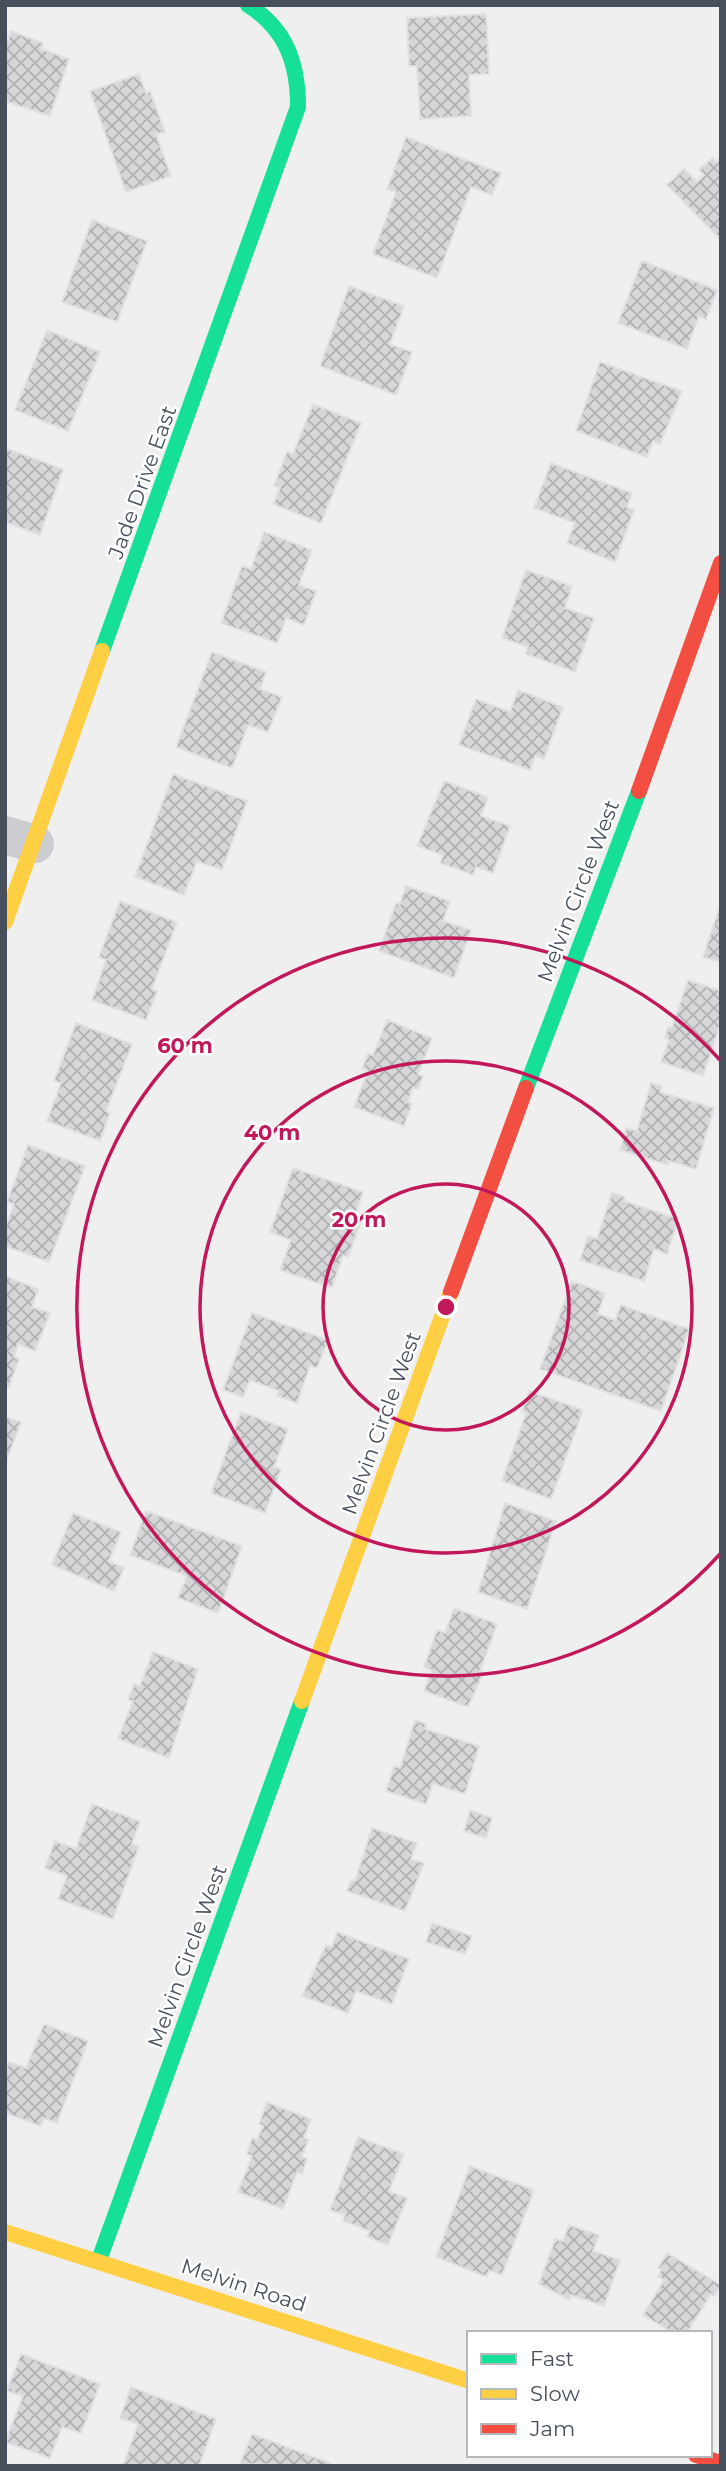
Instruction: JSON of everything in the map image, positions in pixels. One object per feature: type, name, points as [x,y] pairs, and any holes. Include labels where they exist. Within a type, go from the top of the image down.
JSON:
[{"type":"street","name":"Jade Drive East","points":[[5,922],[20,839],[298,107],[299,81],[293,53],[263,13],[248,5]]},
{"type":"street","name":"Melvin Circle West","points":[[99,2260],[511,1127],[664,725],[721,563]]},
{"type":"street","name":"Melvin Road","points":[[5,2232],[467,2380]]},
{"type":"street","points":[[702,2457],[721,2463]]},
{"type":"building","points":[[486,14],[489,74],[469,75],[471,116],[420,119],[417,66],[409,66],[407,18]]},
{"type":"building","points":[[11,31],[43,43],[41,49],[69,59],[50,116],[5,101],[5,39],[8,40]]},
{"type":"building","points":[[139,74],[146,93],[150,91],[165,132],[156,134],[171,176],[126,192],[90,91]]},
{"type":"building","points":[[406,137],[501,173],[492,195],[471,187],[437,278],[373,254],[396,192],[387,189]]},
{"type":"building","points":[[721,157],[721,240],[667,185],[684,169],[697,182],[704,175],[699,170],[712,158],[716,162]]},
{"type":"building","points":[[92,220],[147,241],[117,322],[62,302]]},
{"type":"building","points":[[642,261],[717,290],[706,319],[699,316],[687,349],[618,323]]},
{"type":"building","points":[[349,286],[404,306],[390,344],[412,352],[396,395],[320,366]]},
{"type":"building","points":[[47,330],[100,352],[68,431],[15,410]]},
{"type":"building","points":[[600,362],[682,391],[660,444],[653,441],[647,457],[576,431]]},
{"type":"building","points":[[313,404],[361,423],[321,523],[273,504],[280,488],[274,486],[287,452],[293,454]]},
{"type":"building","points":[[5,448],[63,469],[40,535],[5,522]]},
{"type":"building","points":[[551,463],[632,493],[627,507],[634,510],[615,562],[567,543],[575,523],[534,508]]},
{"type":"building","points":[[264,532],[312,550],[299,585],[316,591],[304,625],[286,618],[277,643],[221,623],[242,566],[251,569]]},
{"type":"building","points":[[526,570],[572,586],[565,608],[594,618],[575,672],[526,654],[528,647],[502,638]]},
{"type":"building","points":[[212,652],[266,672],[260,689],[282,697],[268,732],[248,725],[232,768],[176,747]]},
{"type":"building","points":[[518,690],[563,707],[544,759],[535,756],[530,770],[459,745],[476,699],[510,712]]},
{"type":"building","points":[[173,774],[247,801],[222,870],[197,861],[184,895],[135,877]]},
{"type":"building","points":[[444,781],[488,797],[481,816],[510,826],[493,873],[476,867],[473,875],[440,863],[443,855],[417,846]]},
{"type":"building","points":[[406,886],[450,901],[443,921],[471,930],[454,978],[379,951],[396,903],[400,904]]},
{"type":"building","points":[[120,901],[177,922],[152,989],[157,991],[146,1020],[92,1000],[106,960],[99,957]]},
{"type":"building","points":[[721,903],[721,962],[703,957]]},
{"type":"building","points":[[688,980],[721,991],[721,1022],[703,1076],[661,1062],[669,1040],[665,1038],[668,1027],[672,1027]]},
{"type":"building","points":[[387,1020],[432,1038],[418,1075],[423,1076],[418,1089],[413,1087],[408,1102],[412,1104],[404,1126],[354,1107],[368,1071],[362,1069],[368,1054],[373,1055]]},
{"type":"building","points":[[76,1023],[132,1044],[106,1111],[110,1113],[100,1141],[47,1121],[61,1083],[54,1081]]},
{"type":"building","points":[[651,1083],[662,1086],[660,1092],[714,1108],[696,1169],[669,1161],[668,1165],[620,1150],[626,1128],[637,1131]]},
{"type":"building","points":[[28,1145],[85,1166],[49,1262],[5,1246],[5,1228],[14,1204],[7,1202]]},
{"type":"building","points":[[293,1168],[363,1192],[355,1216],[362,1219],[348,1257],[343,1255],[332,1288],[280,1270],[291,1240],[270,1232]]},
{"type":"building","points":[[612,1193],[625,1197],[624,1201],[678,1219],[667,1254],[654,1249],[644,1281],[580,1260],[588,1236],[597,1239]]},
{"type":"building","points":[[5,1276],[38,1289],[32,1307],[50,1313],[35,1351],[18,1344],[14,1357],[19,1359],[9,1387],[5,1386]]},
{"type":"building","points":[[572,1281],[605,1293],[598,1314],[615,1320],[621,1305],[689,1329],[661,1411],[540,1369]]},
{"type":"building","points":[[252,1313],[328,1340],[317,1368],[310,1366],[297,1403],[277,1396],[279,1391],[250,1380],[243,1397],[223,1390]]},
{"type":"building","points":[[529,1391],[583,1410],[551,1499],[502,1481],[526,1413],[522,1412]]},
{"type":"building","points":[[241,1412],[288,1429],[274,1467],[281,1469],[265,1513],[211,1493]]},
{"type":"building","points":[[5,1417],[21,1422],[5,1465]]},
{"type":"building","points":[[505,1503],[556,1521],[527,1609],[478,1592]]},
{"type":"building","points":[[146,1511],[242,1546],[218,1613],[178,1598],[187,1576],[130,1555]]},
{"type":"building","points":[[73,1513],[121,1532],[109,1561],[124,1568],[114,1591],[52,1565]]},
{"type":"building","points":[[454,1608],[497,1624],[480,1671],[484,1672],[468,1707],[424,1691],[432,1670],[424,1667],[437,1630],[445,1633]]},
{"type":"building","points":[[153,1652],[198,1669],[169,1758],[118,1739],[133,1701],[128,1700],[134,1684],[140,1686]]},
{"type":"building","points":[[415,1720],[426,1724],[425,1729],[479,1746],[465,1794],[433,1784],[426,1804],[386,1791],[394,1766],[400,1768]]},
{"type":"building","points":[[92,1804],[140,1821],[132,1844],[139,1846],[113,1919],[58,1899],[67,1876],[45,1868],[55,1841],[76,1849]]},
{"type":"building","points":[[470,1810],[492,1818],[486,1838],[464,1831]]},
{"type":"building","points":[[372,1828],[417,1843],[411,1859],[424,1863],[405,1911],[347,1891],[351,1880],[355,1881]]},
{"type":"building","points":[[432,1923],[472,1936],[465,1954],[426,1942]]},
{"type":"building","points":[[337,1932],[409,1959],[392,2004],[356,1991],[348,2013],[302,1996],[326,1945],[332,1947]]},
{"type":"building","points":[[44,2024],[88,2041],[57,2123],[44,2118],[41,2126],[5,2113],[5,2073],[9,2062],[26,2068]]},
{"type":"building","points":[[267,2102],[311,2119],[304,2138],[308,2140],[302,2157],[307,2159],[302,2174],[297,2172],[283,2209],[238,2192],[252,2156],[247,2154],[252,2138],[257,2140],[263,2126],[259,2124]]},
{"type":"building","points":[[358,2137],[404,2154],[389,2191],[407,2198],[388,2245],[367,2237],[370,2231],[343,2221],[345,2215],[330,2210]]},
{"type":"building","points":[[470,2166],[534,2190],[502,2275],[489,2270],[487,2277],[436,2257]]},
{"type":"building","points":[[569,2225],[599,2235],[593,2251],[620,2260],[604,2306],[571,2295],[570,2300],[539,2284],[555,2239],[563,2241]]},
{"type":"building","points":[[667,2253],[721,2285],[714,2296],[711,2294],[688,2331],[670,2331],[643,2315],[664,2280],[658,2276],[661,2270],[658,2268]]},
{"type":"building","points":[[21,2354],[100,2384],[81,2433],[62,2427],[50,2458],[5,2442],[23,2396],[7,2391]]},
{"type":"building","points":[[131,2387],[216,2419],[199,2466],[123,2466],[138,2424],[120,2418]]},
{"type":"building","points":[[252,2434],[330,2463],[330,2466],[240,2464]]},
{"type":"traffic: fast","points":[[102,651],[298,107],[296,76],[287,48],[272,25],[248,5]]},
{"type":"traffic: fast","points":[[526,1088],[639,791]]},
{"type":"traffic: fast","points":[[99,2260],[302,1701]]},
{"type":"traffic: slow","points":[[5,922],[102,651]]},
{"type":"traffic: slow","points":[[302,1701],[451,1292]]},
{"type":"traffic: slow","points":[[5,2232],[467,2380]]},
{"type":"traffic: jam","points":[[639,791],[721,563]]},
{"type":"traffic: jam","points":[[451,1292],[526,1088]]},
{"type":"traffic: jam","points":[[702,2457],[721,2463]]}]
